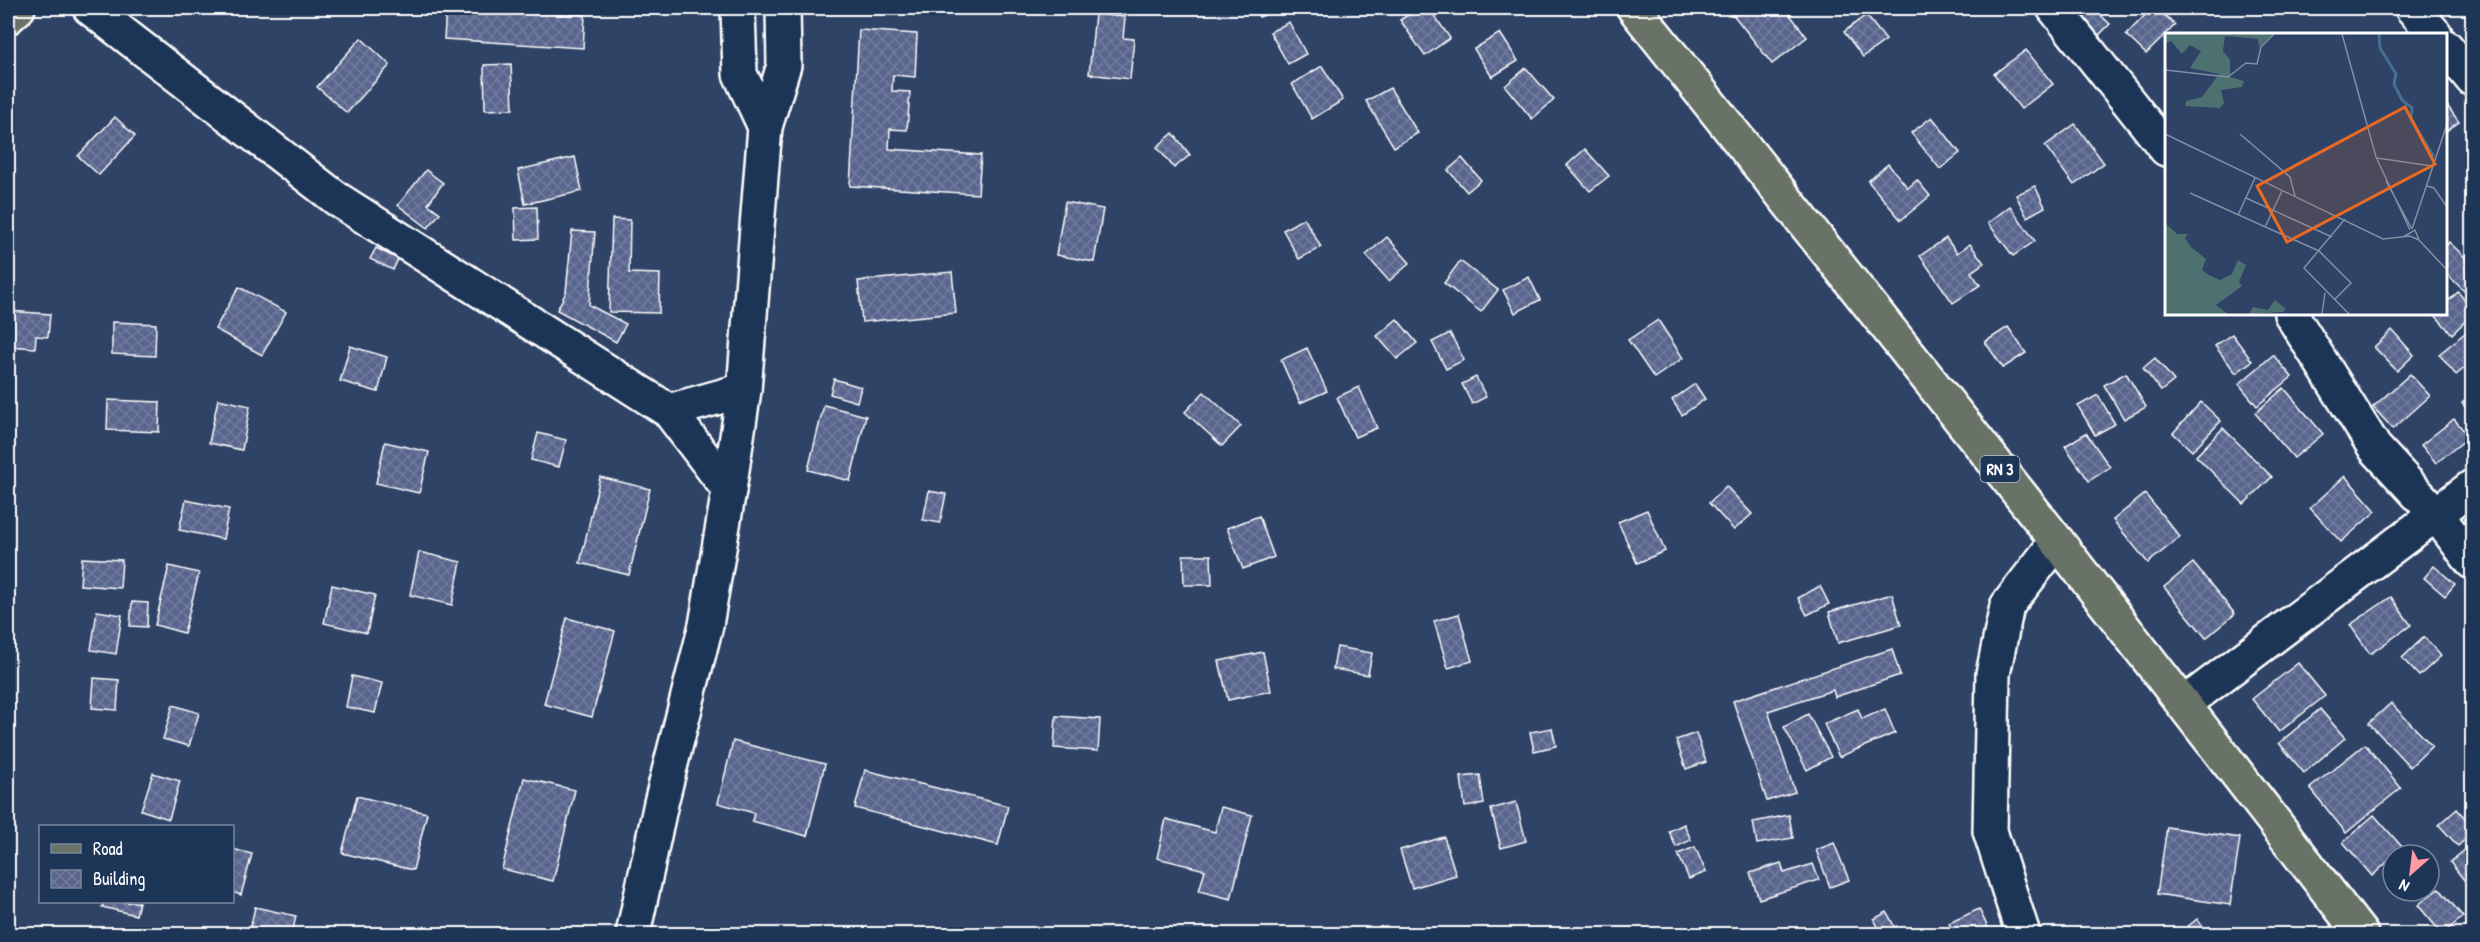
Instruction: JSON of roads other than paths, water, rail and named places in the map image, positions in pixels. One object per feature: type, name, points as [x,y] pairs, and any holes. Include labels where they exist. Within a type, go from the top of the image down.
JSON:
[{"type":"main road","points":[[8,17],[18,8]]},
{"type":"main road","name":"RN 3","points":[[1634,8],[2057,541],[2361,934]]},
{"type":"street","points":[[90,8],[337,199],[669,411],[729,490]]},
{"type":"street","points":[[738,8],[740,74],[765,127]]},
{"type":"street","points":[[633,934],[661,803],[706,626],[729,490],[744,390],[765,127],[784,65],[783,8]]},
{"type":"street","points":[[2054,8],[2165,148]]},
{"type":"street","points":[[2412,8],[2434,33]]},
{"type":"street","points":[[2447,49],[2472,79]]},
{"type":"street","points":[[2292,315],[2375,448],[2436,514],[2472,562]]},
{"type":"street","points":[[669,411],[744,390]]},
{"type":"street","points":[[2184,704],[2472,487]]},
{"type":"street","points":[[2023,934],[1990,831],[1993,674],[2007,606],[2057,541]]}]
